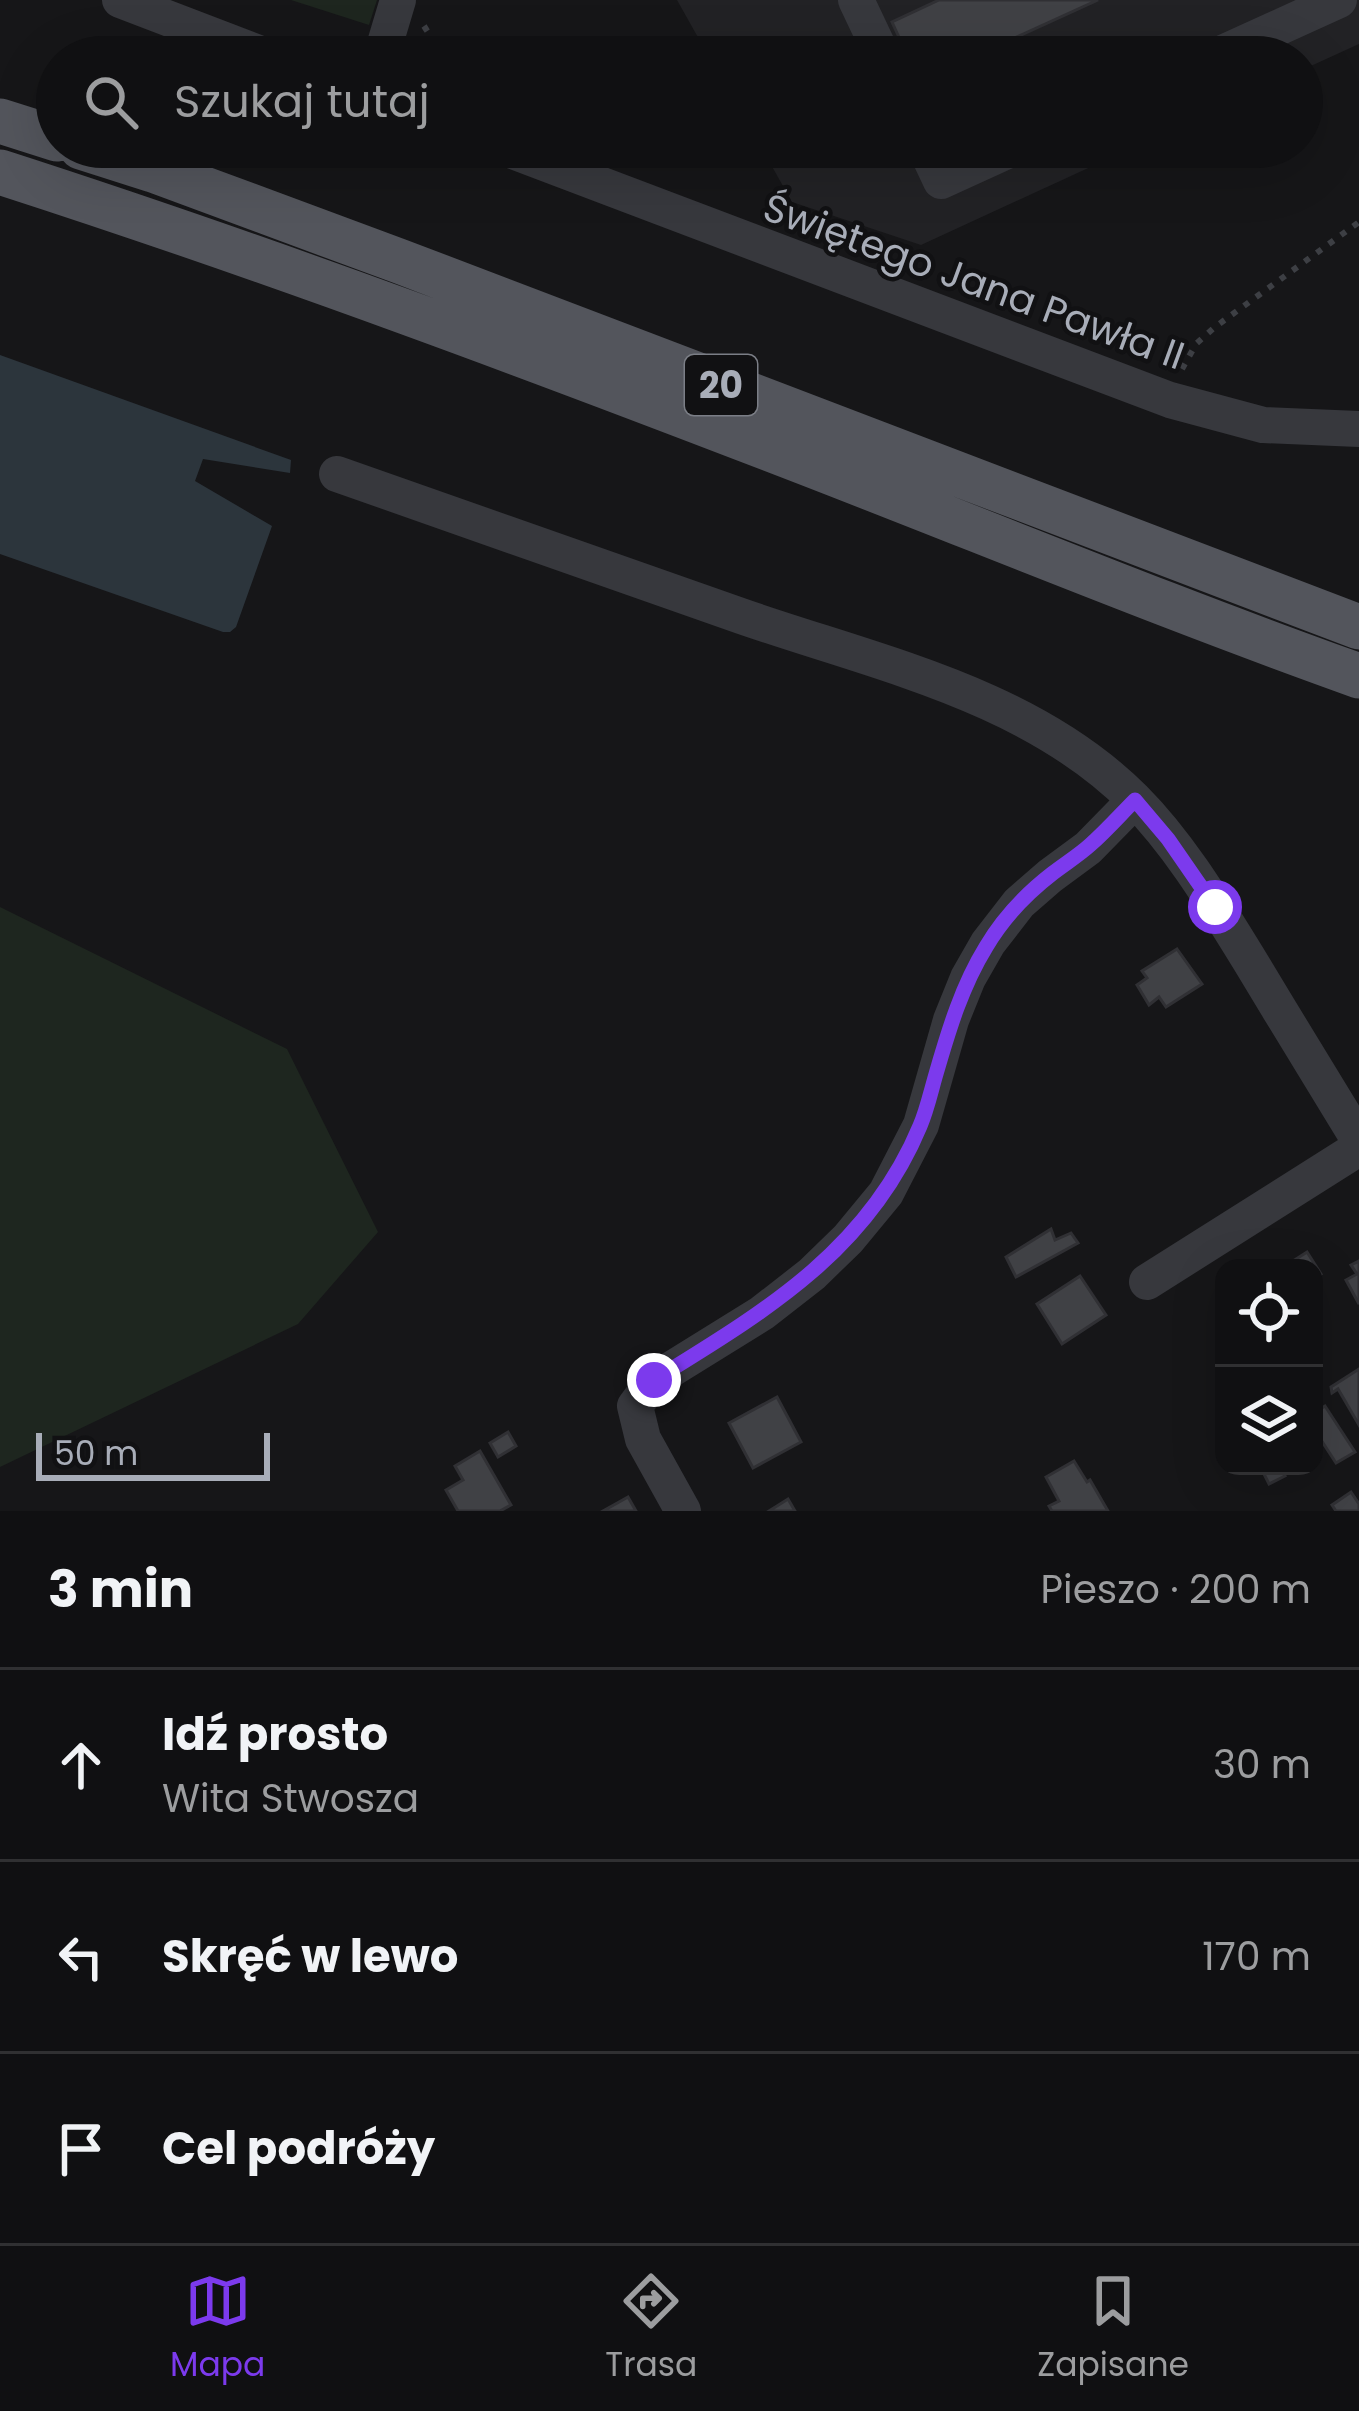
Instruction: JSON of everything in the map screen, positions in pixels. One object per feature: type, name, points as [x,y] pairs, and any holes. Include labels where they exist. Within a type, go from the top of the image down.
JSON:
[{"type":"main road","points":[[0,121],[36,132]]},
{"type":"main road","name":"20","points":[[147,168],[1359,627]]},
{"type":"main road","name":"20","points":[[0,172],[381,303],[1359,676]]},
{"type":"street","points":[[120,0],[214,36]]},
{"type":"street","points":[[387,36],[398,0]]},
{"type":"street","points":[[856,0],[873,36]]},
{"type":"street","points":[[1260,36],[1339,0]]},
{"type":"street","name":"Świętego Jana Pawła II","points":[[557,168],[1170,400],[1263,425],[1359,429]]},
{"type":"street","points":[[935,168],[941,182],[971,168]]},
{"type":"street","points":[[338,474],[1004,709],[1057,737],[1135,800],[1222,918],[1359,1144],[1147,1282]]},
{"type":"street","points":[[683,1511],[643,1439],[635,1406],[654,1380],[762,1312],[848,1240],[886,1192],[921,1125],[951,1020],[988,943],[1018,903],[1088,848],[1135,800]]},
{"type":"path","points":[[1170,400],[1196,344],[1359,223]]},
{"type":"shaded area","points":[[291,0],[377,0],[369,25]]},
{"type":"shaded area","points":[[677,0],[1359,0],[1359,44],[1323,60],[1323,36],[697,36]]},
{"type":"shaded area","points":[[773,168],[1088,168],[921,245],[792,202]]},
{"type":"shaded area","points":[[0,355],[291,460],[290,473],[203,459],[195,481],[272,526],[236,627],[223,632],[0,554]]},
{"type":"shaded area","points":[[0,907],[287,1049],[378,1232],[298,1324],[0,1467]]},
{"type":"building","points":[[939,0],[1098,0],[1019,36],[898,36],[892,22]]},
{"type":"building","points":[[1177,949],[1202,984],[1166,1007],[1159,997],[1149,1005],[1137,985],[1147,978],[1142,971]]},
{"type":"building","points":[[1051,1229],[1055,1240],[1071,1233],[1078,1243],[1016,1277],[1006,1257]]},
{"type":"building","points":[[1359,1261],[1359,1304],[1346,1280],[1357,1274],[1351,1265]]},
{"type":"building","points":[[1080,1276],[1106,1315],[1062,1344],[1037,1304]]},
{"type":"building","points":[[1359,1369],[1359,1425],[1338,1389],[1332,1393],[1331,1387]]},
{"type":"building","points":[[777,1397],[801,1442],[753,1468],[729,1423]]},
{"type":"building","points":[[1323,1407],[1355,1452],[1336,1463],[1323,1443]]},
{"type":"building","points":[[508,1432],[516,1446],[498,1457],[490,1443]]},
{"type":"building","points":[[480,1451],[511,1505],[500,1511],[458,1511],[446,1490],[463,1480],[455,1466]]},
{"type":"building","points":[[1074,1461],[1108,1511],[1052,1511],[1049,1506],[1059,1501],[1046,1477]]},
{"type":"building","points":[[1264,1475],[1285,1476],[1269,1484]]},
{"type":"building","points":[[1351,1492],[1359,1511],[1336,1511],[1332,1505]]},
{"type":"building","points":[[628,1497],[636,1511],[603,1511]]},
{"type":"building","points":[[788,1499],[795,1511],[769,1511]]},
{"type":"route","points":[[654,1380],[762,1312],[848,1240],[886,1192],[921,1125],[951,1020],[988,943],[1018,903],[1088,848],[1135,800],[1215,907]]}]
